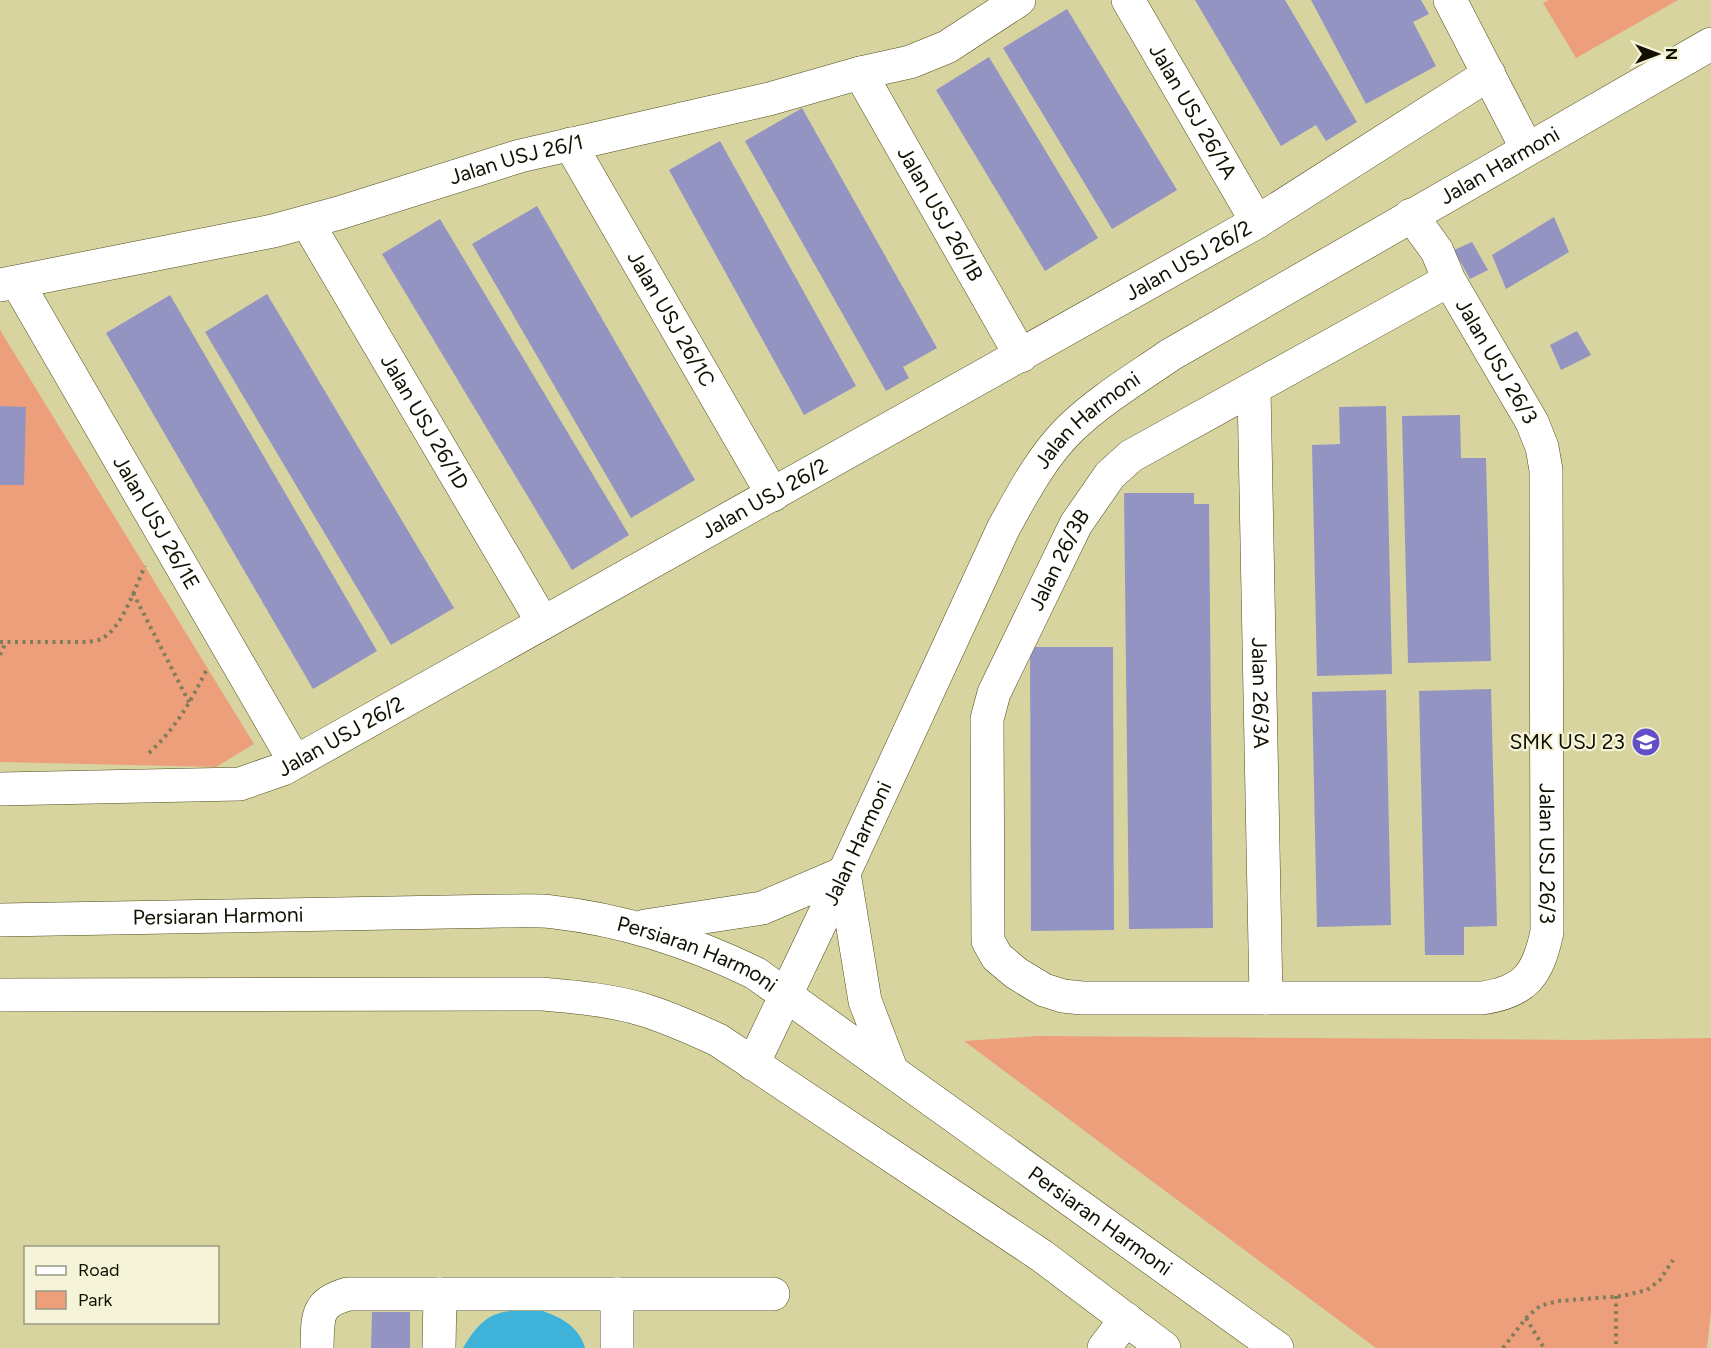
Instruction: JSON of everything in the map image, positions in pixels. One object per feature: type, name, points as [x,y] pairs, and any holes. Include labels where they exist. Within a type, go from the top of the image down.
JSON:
[{"type":"street","name":"Jalan USJ 26/1","points":[[8,284],[273,231],[520,156],[758,101],[910,62],[932,54],[1019,0]]},
{"type":"street","name":"Jalan USJ 26/1A","points":[[1128,0],[1257,222]]},
{"type":"street","points":[[1450,0],[1527,148]]},
{"type":"street","name":"Jalan Harmoni","points":[[753,1064],[1004,526],[1035,472],[1070,429],[1118,390],[1170,355],[1711,44]]},
{"type":"street","name":"Jalan USJ 26/1B","points":[[860,73],[1021,356]]},
{"type":"street","name":"Jalan USJ 26/2","points":[[0,789],[240,784],[259,779],[295,762],[1257,222],[1489,74]]},
{"type":"street","name":"Jalan USJ 26/1C","points":[[570,144],[773,495]]},
{"type":"street","name":"Jalan USJ 26/3","points":[[1063,996],[1082,998],[1482,998],[1504,995],[1519,987],[1532,975],[1542,956],[1547,932],[1546,470],[1542,447],[1533,422],[1449,280],[1437,251],[1411,215]]},
{"type":"street","name":"Jalan USJ 26/1D","points":[[307,222],[543,623]]},
{"type":"street","name":"Jalan 26/3B","points":[[1063,996],[1044,990],[1016,973],[997,957],[988,941],[987,719],[994,693],[1076,524],[1110,475],[1131,456],[1449,280]]},
{"type":"street","name":"Jalan USJ 26/1E","points":[[8,284],[295,762]]},
{"type":"street","name":"Jalan 26/3A","points":[[1254,389],[1266,998]]},
{"type":"street","points":[[636,927],[762,908],[844,873],[865,1001],[891,1069]]},
{"type":"street","name":"Persiaran Harmoni","points":[[0,920],[503,911],[552,912],[636,927],[721,957],[755,973],[1277,1348]]},
{"type":"street","points":[[0,995],[542,994],[597,999],[644,1010],[718,1041],[1042,1256],[1164,1348]]},
{"type":"street","points":[[317,1348],[321,1310],[331,1298],[348,1293],[773,1294]]},
{"type":"street","points":[[439,1348],[440,1293]]},
{"type":"street","points":[[617,1294],[617,1348]]},
{"type":"street","points":[[1104,1348],[1126,1319]]},
{"type":"path","points":[[0,642],[87,642],[100,639],[110,633],[119,621],[145,566]]},
{"type":"path","points":[[133,592],[190,704]]},
{"type":"path","points":[[0,654],[6,642]]},
{"type":"path","points":[[143,759],[164,740],[190,704],[207,668]]},
{"type":"path","points":[[1503,1348],[1526,1318],[1540,1306],[1558,1301],[1616,1296],[1647,1290],[1660,1280],[1673,1260]]},
{"type":"path","points":[[1616,1296],[1616,1348]]},
{"type":"path","points":[[1526,1318],[1544,1348]]},
{"type":"green space","points":[[1549,0],[1678,0],[1576,58],[1543,3]]},
{"type":"green space","points":[[0,330],[254,744],[216,767],[0,762]]},
{"type":"green space","points":[[1038,1036],[1580,1040],[1711,1038],[1711,1312],[1707,1348],[1376,1348],[964,1041]]},
{"type":"water","points":[[537,1309],[567,1322],[578,1333],[585,1348],[463,1348],[478,1327],[493,1315]]},
{"type":"building","points":[[1195,0],[1285,0],[1357,122],[1326,141],[1316,125],[1281,146]]},
{"type":"building","points":[[1311,0],[1421,0],[1429,14],[1413,22],[1436,66],[1366,104]]},
{"type":"building","points":[[1067,9],[1177,190],[1112,229],[1003,48]]},
{"type":"building","points":[[989,57],[1098,238],[1045,271],[936,90]]},
{"type":"building","points":[[802,108],[937,348],[903,367],[909,378],[886,391],[745,141]]},
{"type":"building","points":[[720,141],[856,386],[804,415],[669,170]]},
{"type":"building","points":[[537,206],[695,480],[631,518],[472,244]]},
{"type":"building","points":[[1554,217],[1569,252],[1506,289],[1492,255]]},
{"type":"building","points":[[440,219],[629,535],[572,570],[382,254]]},
{"type":"building","points":[[1472,242],[1488,270],[1470,279],[1454,250]]},
{"type":"building","points":[[267,294],[454,608],[391,645],[205,332]]},
{"type":"building","points":[[170,295],[377,651],[313,689],[106,333]]},
{"type":"building","points":[[1577,331],[1591,355],[1561,370],[1550,345]]},
{"type":"building","points":[[0,406],[26,407],[24,485],[0,485]]},
{"type":"building","points":[[1386,406],[1392,674],[1317,676],[1312,445],[1340,444],[1339,407]]},
{"type":"building","points":[[1460,415],[1461,458],[1486,458],[1491,661],[1408,663],[1402,416]]},
{"type":"building","points":[[1124,493],[1194,493],[1194,504],[1209,504],[1213,928],[1129,929]]},
{"type":"building","points":[[1030,647],[1113,647],[1114,930],[1031,931]]},
{"type":"building","points":[[1491,689],[1497,926],[1464,927],[1464,955],[1425,955],[1419,691]]},
{"type":"building","points":[[1386,690],[1391,925],[1317,927],[1312,692]]},
{"type":"building","points":[[372,1312],[410,1312],[410,1348],[371,1348]]},
{"type":"place","name":"SMK USJ 23","points":[[1646,742]]}]
